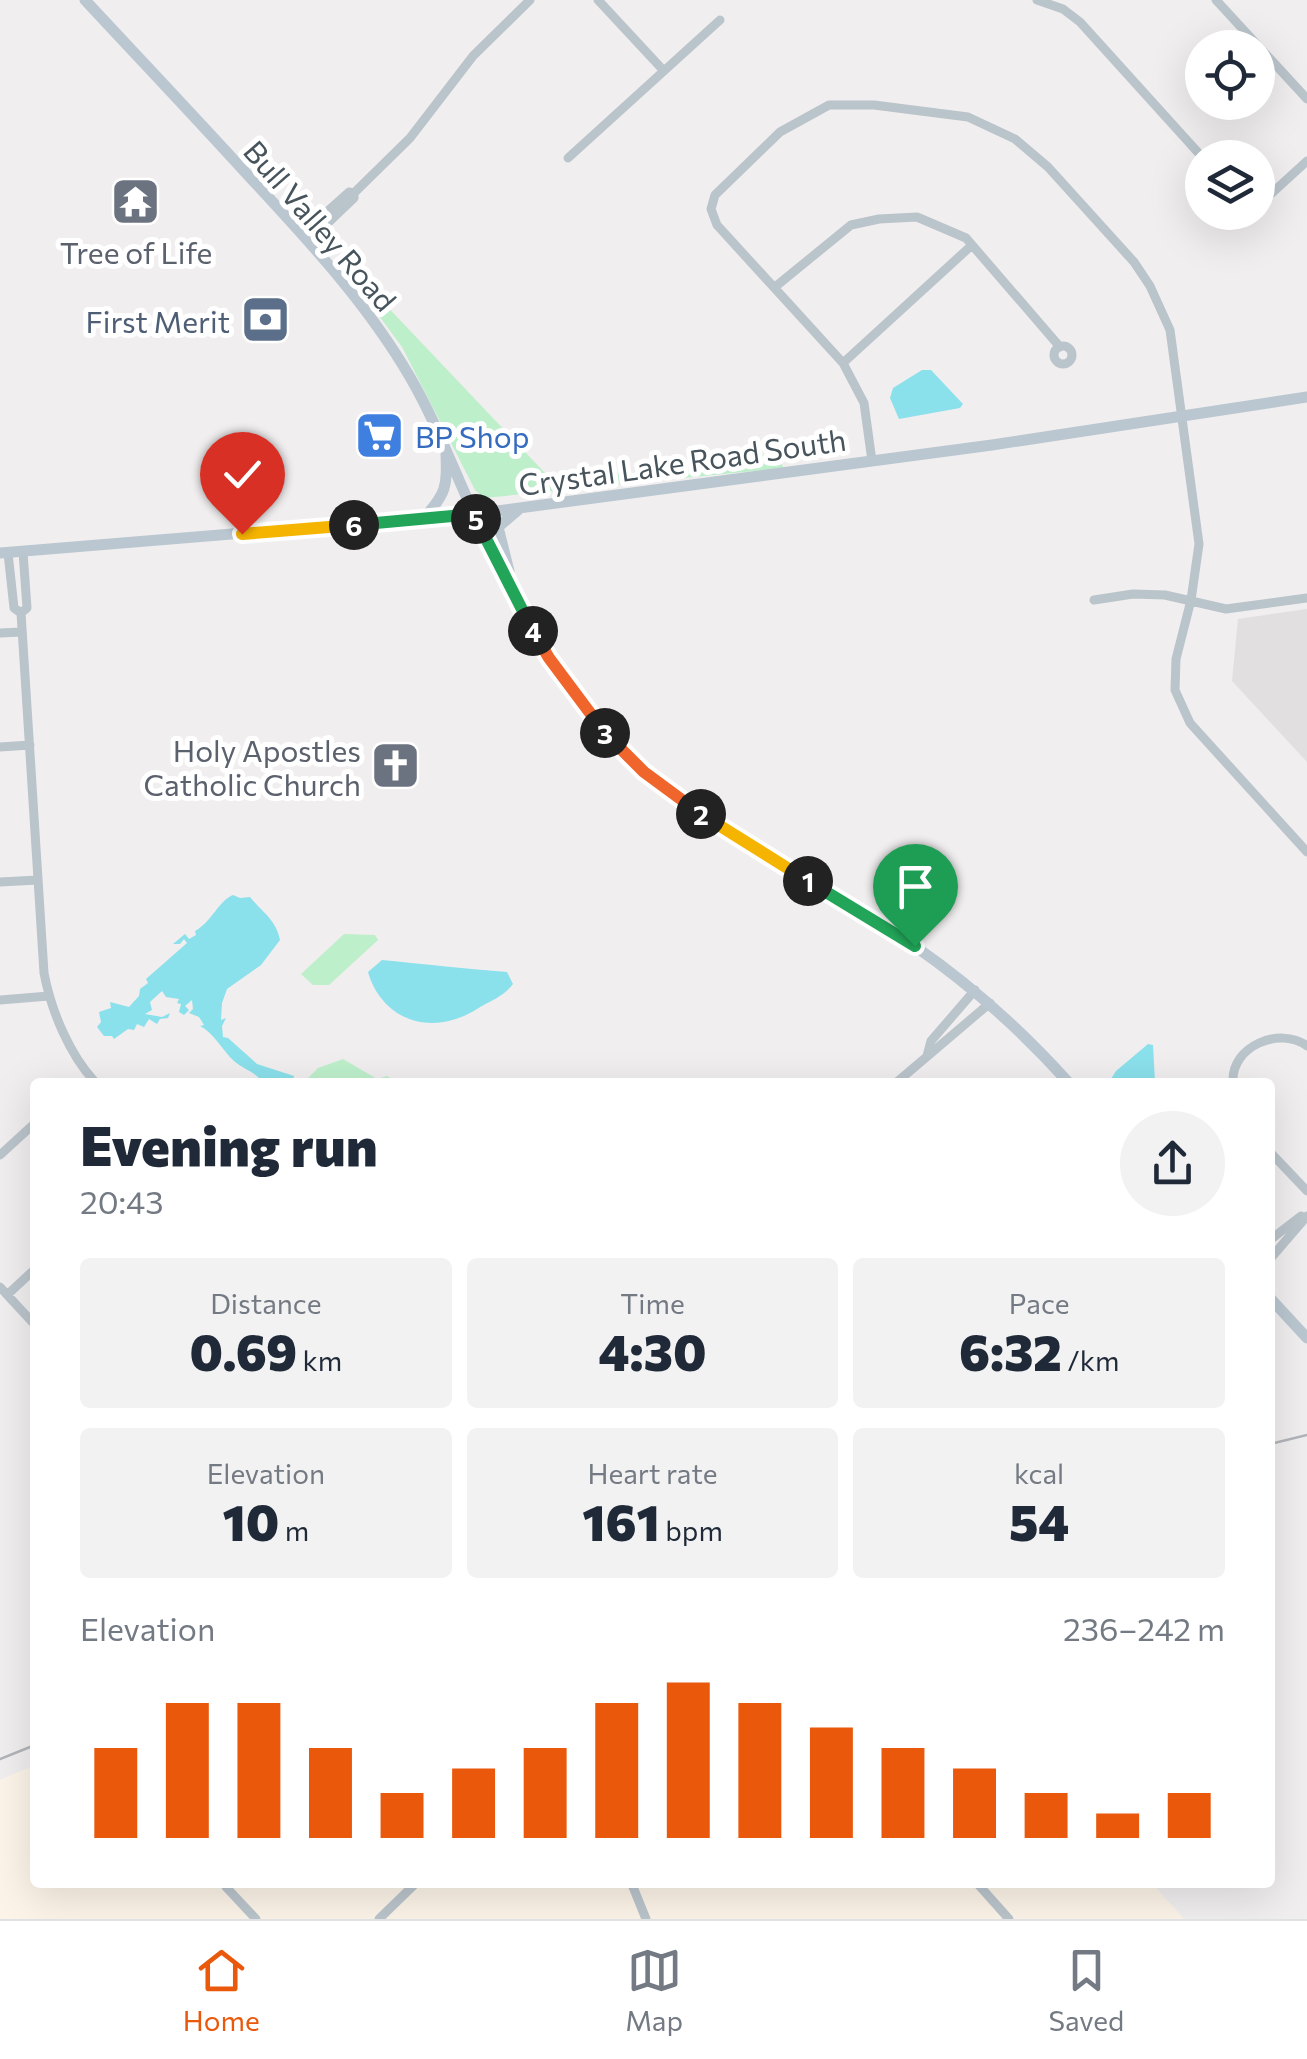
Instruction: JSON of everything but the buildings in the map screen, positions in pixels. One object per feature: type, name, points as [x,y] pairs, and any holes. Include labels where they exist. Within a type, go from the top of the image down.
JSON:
[{"type":"street","name":"Bull Valley Road","points":[[85,0],[306,237],[366,309],[410,377],[445,443],[518,604],[549,658],[596,724],[644,772],[704,816],[915,946],[975,990],[1064,1078]]},
{"type":"street","points":[[306,237],[354,198],[354,193],[410,138],[473,56],[530,0]]},
{"type":"street","points":[[598,0],[664,72]]},
{"type":"street","points":[[1036,0],[1063,10],[1080,22],[1187,140]]},
{"type":"street","points":[[1216,0],[1307,100]]},
{"type":"street","points":[[568,158],[720,20]]},
{"type":"street","points":[[872,461],[864,403],[843,362],[716,224],[711,209],[716,195],[780,132],[830,105],[874,104],[968,117],[1015,138],[1048,166],[1134,262],[1150,286],[1170,330],[1198,544],[1191,600],[1176,659],[1175,690],[1190,723],[1307,852]]},
{"type":"street","points":[[1275,190],[1307,161]]},
{"type":"street","points":[[774,287],[851,225],[917,217],[966,238],[1060,346]]},
{"type":"street","points":[[843,362],[972,245]]},
{"type":"street","name":"Crystal Lake Road South","points":[[4,553],[474,514],[872,461],[1307,396]]},
{"type":"street","points":[[422,518],[442,499],[447,487],[445,443]]},
{"type":"street","points":[[518,604],[498,527],[522,508]]},
{"type":"street","points":[[21,613],[27,608],[24,552]]},
{"type":"street","points":[[4,553],[14,608],[21,613]]},
{"type":"street","points":[[1094,600],[1165,594],[1226,609],[1307,598]]},
{"type":"street","points":[[21,613],[49,996],[91,1078]]},
{"type":"street","points":[[0,633],[22,632]]},
{"type":"street","points":[[0,747],[30,745]]},
{"type":"street","points":[[0,882],[38,880]]},
{"type":"street","points":[[927,1056],[931,1042],[975,990]]},
{"type":"street","points":[[0,1000],[49,996]]},
{"type":"street","points":[[902,1078],[990,1004]]},
{"type":"street","points":[[1232,1078],[1245,1052],[1273,1036],[1302,1041],[1307,1046]]},
{"type":"street","points":[[909,1072],[914,1078]]},
{"type":"street","points":[[0,1155],[30,1128]]},
{"type":"street","points":[[1275,1157],[1307,1192]]},
{"type":"street","points":[[1275,1236],[1307,1214]]},
{"type":"street","points":[[1275,1253],[1307,1214]]},
{"type":"street","points":[[30,1273],[4,1291],[30,1320]]},
{"type":"street","points":[[1275,1303],[1307,1338]]},
{"type":"street","points":[[228,1888],[256,1919]]},
{"type":"street","points":[[380,1919],[412,1888]]},
{"type":"street","points":[[633,1888],[646,1919]]},
{"type":"street","points":[[981,1888],[1009,1919]]},
{"type":"shaded area","points":[[1307,609],[1307,762],[1232,681],[1238,619]]},
{"type":"shaded area","points":[[30,1767],[30,1888],[1156,1888],[1184,1919],[0,1919],[0,1780]]},
{"type":"green space","points":[[363,281],[545,473],[692,470],[773,451],[784,468],[484,498],[475,490],[402,347],[357,286]]},
{"type":"green space","points":[[344,934],[375,935],[378,940],[329,985],[313,985],[301,974]]},
{"type":"green space","points":[[343,1059],[375,1078],[308,1078],[318,1068]]},
{"type":"water","points":[[922,370],[931,370],[963,404],[960,408],[899,419],[890,398],[893,388]]},
{"type":"water","points":[[233,895],[250,897],[272,921],[280,940],[261,965],[227,989],[222,1003],[221,1020],[226,1018],[223,1037],[257,1064],[294,1078],[259,1078],[234,1061],[200,1026],[204,1025],[199,1017],[189,1013],[192,1000],[185,1006],[189,1010],[184,1015],[179,1012],[179,999],[166,997],[162,991],[150,1002],[152,1010],[145,1014],[162,1017],[170,1013],[168,1018],[157,1024],[149,1019],[144,1027],[137,1024],[134,1030],[128,1029],[114,1039],[104,1036],[97,1027],[101,1022],[99,1012],[111,1008],[110,1002],[129,1007],[148,983],[146,979],[187,943],[184,939],[173,944],[185,934],[189,939],[196,935],[195,931]]},
{"type":"water","points":[[382,960],[507,972],[513,984],[497,998],[460,1018],[426,1023],[397,1012],[384,1002],[368,972]]},
{"type":"water","points":[[1148,1044],[1153,1045],[1155,1078],[1112,1078]]},
{"type":"railway","points":[[1275,1443],[1307,1435]]},
{"type":"railway","points":[[0,1759],[30,1747]]},
{"type":"place","name":"Tree of Life","points":[[136,202]]},
{"type":"place","name":"First Merit","points":[[265,320]]},
{"type":"place","name":"BP Shop","points":[[380,435]]},
{"type":"place","name":"Holy Apostles Catholic Church","points":[[396,766]]},
{"type":"route","points":[[242,534],[474,514],[549,658],[596,724],[644,772],[704,816],[915,946]]}]
